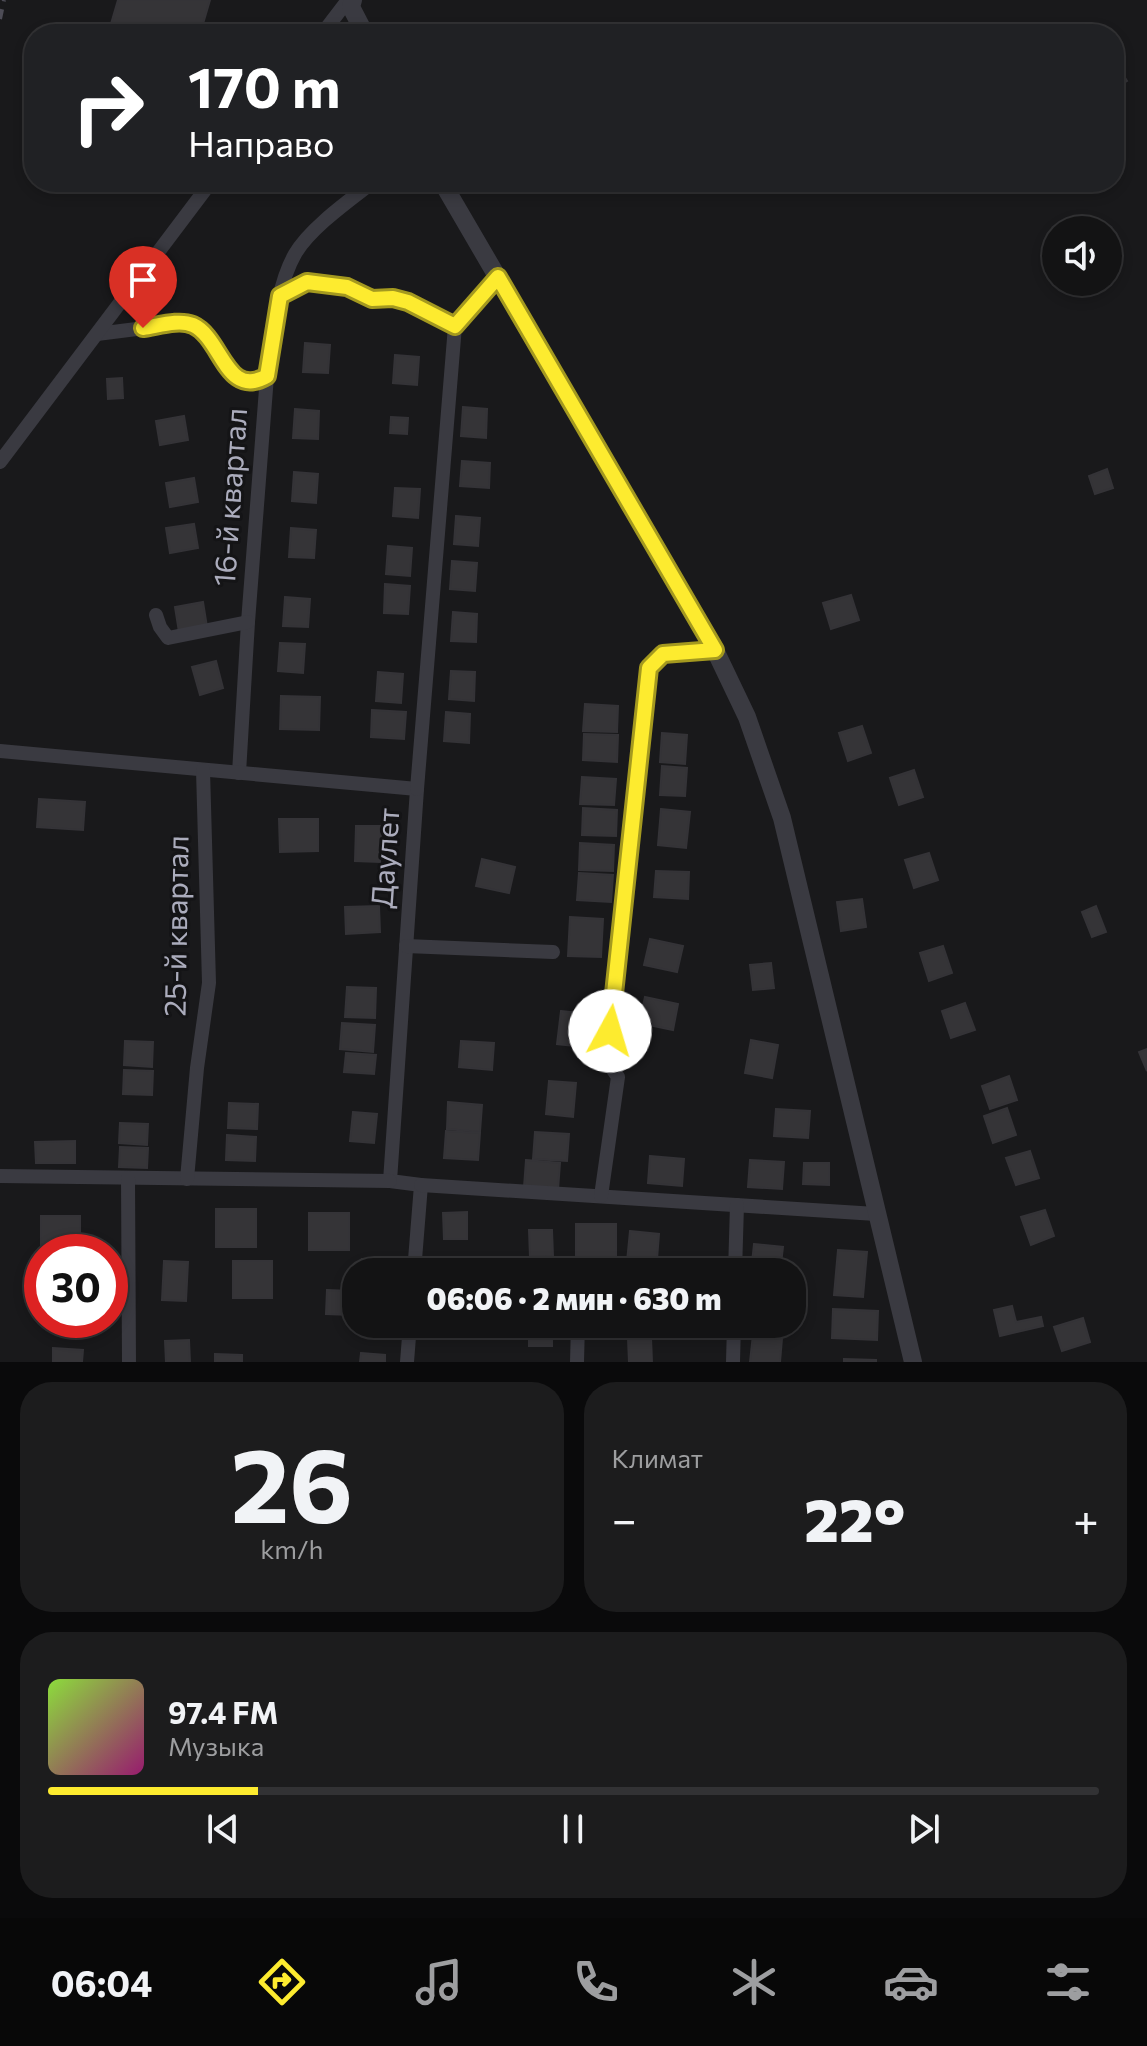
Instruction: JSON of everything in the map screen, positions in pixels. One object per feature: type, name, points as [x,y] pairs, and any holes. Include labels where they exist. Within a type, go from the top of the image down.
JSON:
[{"type":"street","points":[[331,24],[351,0]]},
{"type":"street","points":[[351,0],[351,7],[360,24]]},
{"type":"street","points":[[0,462],[204,192]]},
{"type":"street","points":[[267,376],[280,296],[295,253],[326,220],[361,192]]},
{"type":"street","points":[[448,192],[715,650],[747,717],[782,818],[913,1362]]},
{"type":"street","points":[[417,789],[455,326],[498,277]]},
{"type":"street","points":[[280,296],[307,282],[347,287],[372,299],[393,298],[408,302],[455,326]]},
{"type":"street","name":"16-й квартал","points":[[97,334],[184,323],[196,326],[207,337],[237,378],[249,382],[267,376],[239,773]]},
{"type":"street","points":[[156,615],[168,638],[248,622]]},
{"type":"street","points":[[601,1196],[618,1077],[607,1061],[649,668],[663,654],[715,650]]},
{"type":"street","name":"Даулет","points":[[0,751],[417,789],[390,1181]]},
{"type":"street","name":"25-й квартал","points":[[187,1179],[197,1068],[209,983],[203,770]]},
{"type":"street","points":[[406,946],[553,952]]},
{"type":"street","points":[[0,1176],[390,1181],[876,1214]]},
{"type":"street","points":[[128,1178],[129,1362]]},
{"type":"street","points":[[415,1258],[421,1185]]},
{"type":"street","points":[[735,1258],[737,1205]]},
{"type":"street","points":[[407,1362],[409,1338]]},
{"type":"street","points":[[577,1362],[578,1338]]},
{"type":"street","points":[[733,1362],[734,1338]]},
{"type":"building","points":[[118,0],[210,0],[203,24],[111,24]]},
{"type":"building","points":[[305,343],[330,345],[328,373],[303,372]]},
{"type":"building","points":[[395,355],[419,357],[417,385],[393,383]]},
{"type":"building","points":[[122,378],[123,398],[108,399],[107,379]]},
{"type":"building","points":[[463,407],[487,409],[486,438],[461,436]]},
{"type":"building","points":[[295,409],[319,411],[318,439],[293,438]]},
{"type":"building","points":[[184,416],[188,440],[160,445],[156,421]]},
{"type":"building","points":[[391,417],[408,418],[407,434],[390,433]]},
{"type":"building","points":[[462,461],[490,463],[489,488],[460,486]]},
{"type":"building","points":[[1107,469],[1113,488],[1095,494],[1089,476]]},
{"type":"building","points":[[294,472],[318,474],[316,503],[292,501]]},
{"type":"building","points":[[194,478],[198,502],[170,507],[166,483]]},
{"type":"building","points":[[395,488],[420,489],[418,518],[393,516]]},
{"type":"building","points":[[456,516],[480,518],[478,546],[454,544]]},
{"type":"building","points":[[194,524],[198,548],[170,553],[166,528]]},
{"type":"building","points":[[291,528],[316,530],[314,558],[289,557]]},
{"type":"building","points":[[388,546],[412,548],[410,576],[386,574]]},
{"type":"building","points":[[452,561],[477,563],[475,591],[450,589]]},
{"type":"building","points":[[385,584],[410,586],[408,614],[384,613]]},
{"type":"building","points":[[851,595],[859,620],[831,629],[823,603]]},
{"type":"building","points":[[285,597],[310,599],[308,627],[283,626]]},
{"type":"building","points":[[203,602],[207,627],[179,632],[175,607]]},
{"type":"building","points":[[453,612],[477,614],[476,642],[451,641]]},
{"type":"building","points":[[280,643],[305,644],[303,673],[278,671]]},
{"type":"building","points":[[216,661],[223,688],[200,695],[192,667]]},
{"type":"building","points":[[451,671],[475,672],[474,701],[449,699]]},
{"type":"building","points":[[378,672],[403,674],[401,703],[376,701]]},
{"type":"building","points":[[281,696],[320,697],[319,730],[280,729]]},
{"type":"building","points":[[585,704],[618,706],[617,732],[583,731]]},
{"type":"building","points":[[372,710],[406,712],[404,739],[371,737]]},
{"type":"building","points":[[446,712],[470,714],[469,743],[444,741]]},
{"type":"building","points":[[862,726],[871,753],[848,761],[839,733]]},
{"type":"building","points":[[662,733],[687,735],[685,764],[660,762]]},
{"type":"building","points":[[584,734],[618,735],[617,762],[583,760]]},
{"type":"building","points":[[662,766],[687,768],[685,796],[660,795]]},
{"type":"building","points":[[914,770],[923,797],[899,805],[890,778]]},
{"type":"building","points":[[582,777],[616,779],[614,805],[580,804]]},
{"type":"building","points":[[39,799],[85,802],[83,830],[37,827]]},
{"type":"building","points":[[583,808],[617,810],[616,836],[582,835]]},
{"type":"building","points":[[661,809],[690,812],[686,848],[658,845]]},
{"type":"building","points":[[279,819],[318,819],[318,851],[280,852]]},
{"type":"building","points":[[356,826],[381,826],[380,862],[355,861]]},
{"type":"building","points":[[580,843],[614,845],[613,871],[579,870]]},
{"type":"building","points":[[929,853],[938,880],[914,888],[905,860]]},
{"type":"building","points":[[482,859],[515,867],[509,893],[476,886]]},
{"type":"building","points":[[656,871],[689,872],[688,899],[654,897]]},
{"type":"building","points":[[579,873],[613,875],[611,902],[577,900]]},
{"type":"building","points":[[862,899],[866,927],[841,931],[837,902]]},
{"type":"building","points":[[379,906],[380,932],[346,934],[345,907]]},
{"type":"building","points":[[1096,906],[1106,932],[1092,937],[1082,912]]},
{"type":"building","points":[[570,917],[603,919],[601,957],[568,956]]},
{"type":"building","points":[[650,939],[683,946],[677,972],[644,965]]},
{"type":"building","points":[[943,946],[952,973],[929,981],[920,953]]},
{"type":"building","points":[[771,963],[774,988],[753,990],[750,965]]},
{"type":"building","points":[[347,987],[376,988],[375,1018],[345,1017]]},
{"type":"building","points":[[645,997],[678,1004],[673,1030],[639,1023]]},
{"type":"building","points":[[965,1003],[975,1030],[951,1038],[942,1011]]},
{"type":"building","points":[[561,1011],[587,1014],[584,1047],[557,1044]]},
{"type":"building","points":[[342,1023],[375,1025],[373,1052],[340,1049]]},
{"type":"building","points":[[751,1040],[778,1045],[772,1078],[745,1073]]},
{"type":"building","points":[[125,1041],[153,1042],[152,1067],[124,1065]]},
{"type":"building","points":[[461,1041],[494,1043],[492,1070],[459,1067]]},
{"type":"building","points":[[1147,1049],[1147,1071],[1139,1052]]},
{"type":"building","points":[[346,1053],[376,1055],[374,1074],[344,1072]]},
{"type":"building","points":[[124,1070],[153,1071],[152,1095],[123,1094]]},
{"type":"building","points":[[1009,1076],[1017,1100],[990,1109],[982,1086]]},
{"type":"building","points":[[549,1081],[576,1083],[573,1117],[546,1114]]},
{"type":"building","points":[[448,1102],[482,1105],[480,1132],[447,1129]]},
{"type":"building","points":[[229,1103],[258,1104],[257,1129],[228,1128]]},
{"type":"building","points":[[1007,1108],[1016,1135],[993,1143],[984,1116]]},
{"type":"building","points":[[776,1109],[810,1111],[808,1138],[774,1136]]},
{"type":"building","points":[[353,1112],[377,1114],[374,1143],[350,1141]]},
{"type":"building","points":[[120,1123],[148,1124],[147,1145],[119,1143]]},
{"type":"building","points":[[446,1131],[480,1133],[478,1160],[444,1158]]},
{"type":"building","points":[[535,1132],[569,1134],[567,1161],[533,1159]]},
{"type":"building","points":[[227,1135],[256,1137],[255,1161],[226,1160]]},
{"type":"building","points":[[75,1141],[75,1163],[36,1163],[35,1142]]},
{"type":"building","points":[[120,1147],[148,1148],[147,1168],[119,1167]]},
{"type":"building","points":[[1030,1151],[1039,1178],[1016,1185],[1006,1158]]},
{"type":"building","points":[[650,1156],[684,1159],[682,1186],[648,1183]]},
{"type":"building","points":[[526,1160],[560,1163],[558,1190],[524,1187]]},
{"type":"building","points":[[750,1160],[784,1162],[782,1189],[748,1187]]},
{"type":"building","points":[[804,1163],[829,1163],[829,1185],[803,1184]]},
{"type":"building","points":[[216,1209],[256,1209],[256,1247],[216,1247]]},
{"type":"building","points":[[1045,1210],[1054,1236],[1031,1245],[1021,1217]]},
{"type":"building","points":[[467,1212],[467,1239],[444,1239],[443,1213]]},
{"type":"building","points":[[309,1213],[349,1213],[349,1250],[309,1250]]},
{"type":"building","points":[[41,1216],[80,1216],[80,1234],[41,1234]]},
{"type":"building","points":[[576,1224],[616,1224],[616,1258],[576,1258]]},
{"type":"building","points":[[529,1230],[552,1230],[553,1256],[530,1257]]},
{"type":"building","points":[[630,1231],[659,1234],[657,1258],[627,1258]]},
{"type":"building","points":[[754,1244],[783,1247],[782,1258],[752,1258]]},
{"type":"building","points":[[838,1250],[867,1252],[863,1297],[834,1295]]},
{"type":"building","points":[[164,1261],[188,1262],[186,1301],[162,1300]]},
{"type":"building","points":[[233,1261],[272,1261],[272,1298],[233,1298]]},
{"type":"building","points":[[327,1290],[342,1291],[342,1315],[326,1314]]},
{"type":"building","points":[[1012,1306],[1016,1322],[1041,1317],[1043,1326],[1000,1336],[994,1310]]},
{"type":"building","points":[[833,1309],[878,1311],[877,1340],[832,1338]]},
{"type":"building","points":[[1083,1318],[1090,1342],[1062,1351],[1054,1327]]},
{"type":"building","points":[[529,1338],[552,1338],[552,1346],[529,1346]]},
{"type":"building","points":[[651,1338],[652,1362],[629,1362],[628,1339]]},
{"type":"building","points":[[753,1338],[782,1338],[780,1362],[750,1362]]},
{"type":"building","points":[[189,1340],[190,1362],[166,1362],[165,1341]]},
{"type":"building","points":[[53,1348],[83,1350],[82,1362],[53,1362]]},
{"type":"building","points":[[361,1353],[385,1355],[385,1362],[360,1362]]},
{"type":"building","points":[[215,1354],[242,1355],[242,1362],[215,1362]]},
{"type":"building","points":[[844,1359],[876,1360],[876,1362],[844,1362]]},
{"type":"railway","points":[[0,19],[4,0]]},
{"type":"route","points":[[143,328],[184,323],[196,326],[237,378],[249,382],[267,376],[280,296],[307,282],[347,287],[372,299],[393,298],[408,302],[455,326],[498,277],[715,650],[663,654],[649,668],[610,1031]]}]
